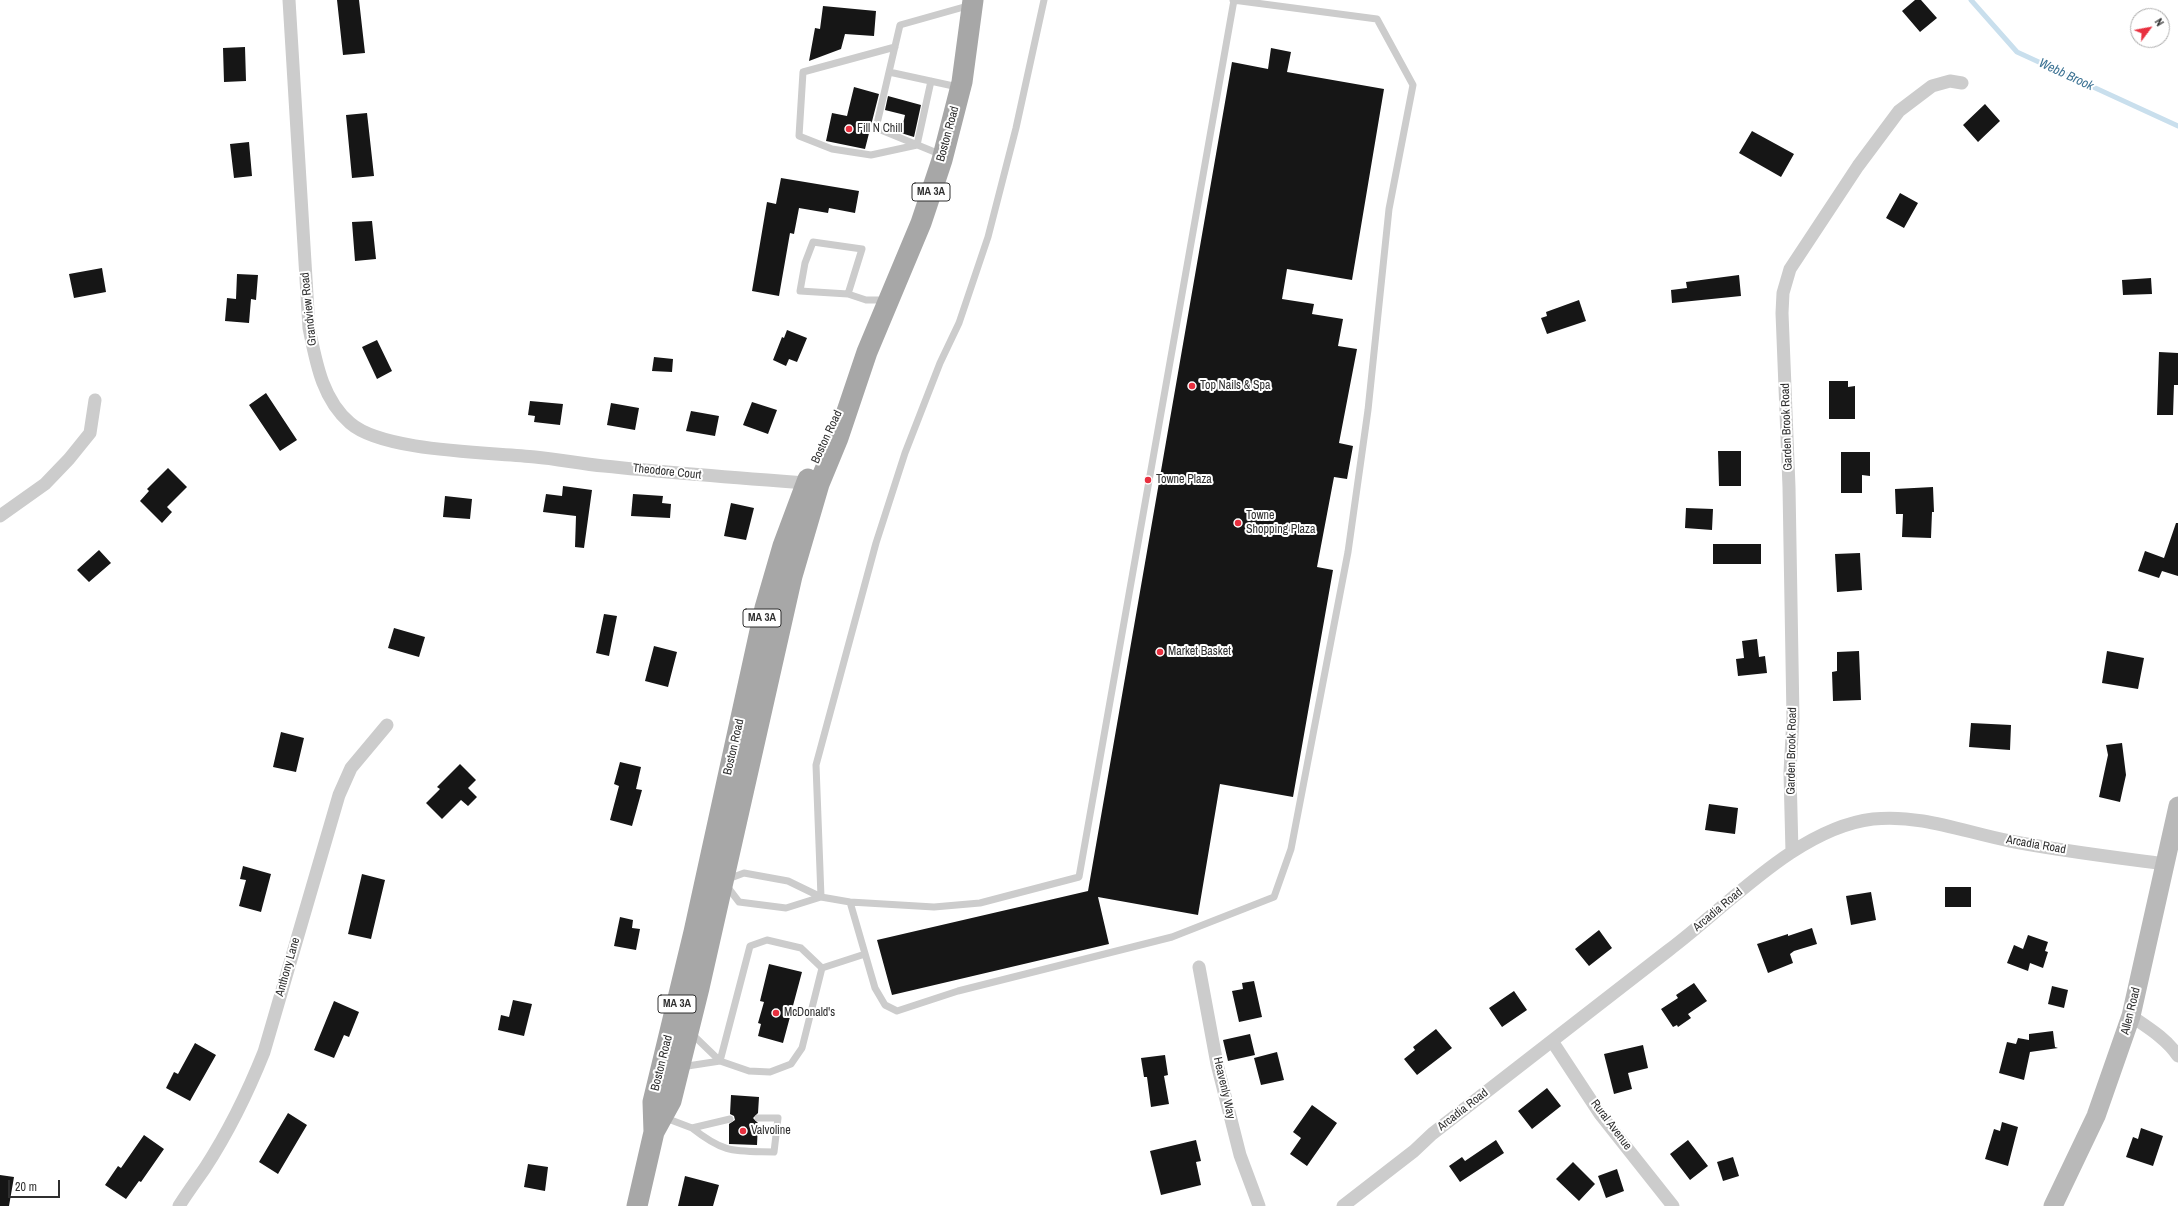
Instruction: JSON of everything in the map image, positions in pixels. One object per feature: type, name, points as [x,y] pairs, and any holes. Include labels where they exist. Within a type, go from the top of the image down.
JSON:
[{"type":"main road","name":"Boston Road","points":[[658,1125],[653,1102],[714,878],[792,576],[819,484],[838,438],[859,375],[921,222],[943,155],[961,87],[973,2]]},
{"type":"main road","name":"Boston Road","points":[[637,1206],[658,1125],[671,1101],[688,1030],[714,878],[764,608],[783,546],[806,483],[834,419],[859,375]]},
{"type":"street","name":"Grandview Road","points":[[289,0],[308,328],[319,376],[332,403],[349,423],[364,433],[387,442],[530,456]]},
{"type":"street","name":"Garden Brook Road","points":[[1792,852],[1790,772],[1793,718],[1789,487],[1782,313],[1785,285],[1790,269],[1858,166],[1899,111],[1932,86],[1950,81],[1962,83]]},
{"type":"street","points":[[0,516],[45,484],[69,459],[90,433],[94,400]]},
{"type":"street","name":"Theodore Court","points":[[530,456],[692,475],[806,483]]},
{"type":"street","name":"Anthony Lane","points":[[179,1206],[209,1161],[240,1109],[253,1080],[264,1052],[339,795],[352,768],[387,725]]},
{"type":"street","name":"Allen Road","points":[[2053,1206],[2096,1116],[2131,1016],[2178,806]]},
{"type":"street","name":"Arcadia Road","points":[[1343,1206],[1671,949],[1763,872],[1792,852],[1845,826],[1873,820],[1896,818],[1922,820],[2007,840],[2058,850],[2165,864]]},
{"type":"street","name":"Heavenly Way","points":[[1199,967],[1217,1064],[1240,1155],[1259,1206]]},
{"type":"street","points":[[2131,1016],[2150,1028],[2174,1050],[2178,1056]]},
{"type":"street","name":"Rural Avenue","points":[[1552,1041],[1600,1114],[1673,1206]]},
{"type":"lane","points":[[821,897],[816,765],[876,543],[905,453],[940,363],[958,323],[988,237],[1016,128],[1044,0]]},
{"type":"lane","points":[[714,878],[744,873],[788,880],[821,897],[850,902],[934,907],[980,903],[1079,877],[1234,0],[1378,19],[1413,85],[1390,209],[1368,410],[1348,552],[1291,849],[1274,897],[1172,937],[958,991],[897,1011],[885,1005],[878,994],[850,902]]},
{"type":"lane","points":[[943,155],[876,128],[900,25],[973,2]]},
{"type":"lane","points":[[895,47],[803,72],[799,136],[832,149],[870,155],[917,145]]},
{"type":"lane","points":[[889,72],[961,87]]},
{"type":"lane","points":[[917,145],[931,81]]},
{"type":"lane","points":[[848,294],[862,249],[813,242],[805,263],[800,291],[848,294],[866,300],[890,301]]},
{"type":"lane","points":[[714,878],[739,902],[786,908],[821,897]]},
{"type":"lane","points":[[720,1061],[750,946],[767,940],[801,948],[822,968]]},
{"type":"lane","points":[[822,968],[865,954]]},
{"type":"lane","points":[[688,1030],[720,1061],[749,1071],[770,1072],[791,1064],[802,1048],[822,968]]},
{"type":"lane","points":[[679,1067],[720,1061]]},
{"type":"lane","points":[[692,1128],[712,1143],[732,1151],[774,1152],[778,1118],[758,1118]]},
{"type":"lane","points":[[658,1125],[692,1128],[730,1119]]},
{"type":"building","points":[[337,0],[359,0],[365,53],[343,55]]},
{"type":"building","points":[[1915,0],[1921,0],[1937,18],[1920,32],[1902,11]]},
{"type":"building","points":[[823,6],[876,11],[874,36],[845,34],[841,49],[809,61],[815,28],[820,29]]},
{"type":"building","points":[[245,47],[246,81],[224,82],[223,48]]},
{"type":"building","name":"Towne Shopping Plaza","points":[[1271,48],[1291,52],[1287,72],[1384,89],[1352,280],[1287,269],[1282,299],[1314,304],[1312,314],[1343,319],[1338,346],[1357,349],[1339,443],[1353,446],[1347,479],[1334,477],[1317,567],[1333,570],[1293,797],[1220,784],[1198,915],[1098,897],[1109,944],[892,995],[877,940],[1088,891],[1232,62],[1268,69]]},
{"type":"building","name":"Fill N Chill","points":[[854,87],[879,94],[865,149],[826,141],[832,113],[847,116]]},
{"type":"building","name":"Fill N Chill","points":[[888,96],[921,105],[914,137],[901,133],[905,115],[885,110]]},
{"type":"building","points":[[1985,104],[2000,121],[1978,142],[1963,125]]},
{"type":"building","points":[[367,113],[374,176],[352,178],[346,115]]},
{"type":"building","points":[[1752,131],[1794,154],[1781,177],[1739,153]]},
{"type":"building","points":[[249,142],[252,176],[234,178],[230,144]]},
{"type":"building","points":[[781,178],[859,191],[855,213],[829,208],[828,213],[799,208],[794,234],[790,233],[779,296],[752,291],[767,202],[776,204]]},
{"type":"building","points":[[1900,193],[1918,203],[1904,228],[1886,218]]},
{"type":"building","points":[[372,221],[376,259],[355,261],[352,222]]},
{"type":"building","points":[[102,268],[106,292],[74,298],[69,274]]},
{"type":"building","points":[[237,274],[258,275],[256,300],[251,299],[249,323],[225,321],[227,298],[236,299]]},
{"type":"building","points":[[1739,275],[1741,296],[1672,303],[1671,290],[1687,288],[1686,282]]},
{"type":"building","points":[[2151,278],[2152,294],[2123,295],[2122,280]]},
{"type":"building","points":[[1579,300],[1586,321],[1547,334],[1541,318],[1547,316],[1546,312]]},
{"type":"building","points":[[787,330],[807,338],[797,362],[789,359],[786,366],[773,360],[782,337],[784,338]]},
{"type":"building","points":[[377,340],[392,371],[377,379],[362,347]]},
{"type":"building","points":[[2159,352],[2178,353],[2178,385],[2174,385],[2173,415],[2157,415]]},
{"type":"building","points":[[654,357],[673,359],[672,372],[652,371]]},
{"type":"building","points":[[1829,381],[1848,381],[1848,387],[1855,386],[1855,419],[1829,419]]},
{"type":"building","points":[[266,393],[297,440],[280,451],[249,405]]},
{"type":"building","points":[[530,401],[563,404],[560,425],[534,422],[535,416],[528,415]]},
{"type":"building","points":[[752,402],[777,410],[768,434],[743,425]]},
{"type":"building","points":[[611,403],[639,408],[635,430],[607,425]]},
{"type":"building","points":[[691,411],[719,416],[715,436],[686,431]]},
{"type":"building","points":[[1718,451],[1741,451],[1741,486],[1719,486]]},
{"type":"building","points":[[1841,452],[1870,452],[1870,476],[1862,475],[1862,493],[1841,493]]},
{"type":"building","points":[[168,468],[187,487],[167,507],[172,512],[162,523],[140,501],[149,491],[147,489]]},
{"type":"building","points":[[563,486],[592,490],[584,548],[575,547],[576,516],[543,512],[546,494],[562,496]]},
{"type":"building","points":[[1933,487],[1934,512],[1932,512],[1931,538],[1902,537],[1903,514],[1896,514],[1895,489]]},
{"type":"building","points":[[633,494],[663,496],[662,503],[671,504],[670,518],[631,516]]},
{"type":"building","points":[[445,496],[472,499],[470,519],[443,517]]},
{"type":"building","points":[[731,503],[754,508],[746,540],[724,536]]},
{"type":"building","points":[[1686,508],[1713,509],[1712,530],[1685,528]]},
{"type":"building","points":[[2176,523],[2178,523],[2178,576],[2162,571],[2159,578],[2138,571],[2145,551],[2164,558]]},
{"type":"building","points":[[1713,544],[1761,544],[1761,564],[1713,564]]},
{"type":"building","points":[[99,550],[111,563],[89,582],[77,570]]},
{"type":"building","points":[[1860,553],[1862,590],[1837,592],[1835,554]]},
{"type":"building","points":[[604,614],[617,616],[609,656],[596,653]]},
{"type":"building","points":[[394,628],[425,637],[419,657],[388,648]]},
{"type":"building","points":[[1757,639],[1759,657],[1765,656],[1767,673],[1738,676],[1736,659],[1744,658],[1742,641]]},
{"type":"building","points":[[654,646],[677,652],[668,687],[645,681]]},
{"type":"building","points":[[1859,651],[1861,700],[1833,701],[1832,672],[1837,671],[1837,652]]},
{"type":"building","points":[[2107,651],[2144,658],[2138,689],[2102,683]]},
{"type":"building","points":[[1971,723],[2011,725],[2010,750],[1969,747]]},
{"type":"building","points":[[281,732],[304,738],[296,772],[273,767]]},
{"type":"building","points":[[2122,743],[2126,775],[2120,802],[2099,797],[2108,755],[2106,745]]},
{"type":"building","points":[[620,762],[641,767],[636,789],[642,790],[632,826],[610,820],[619,786],[614,784]]},
{"type":"building","points":[[460,764],[476,780],[468,788],[477,797],[468,806],[461,800],[442,819],[426,803],[440,789],[437,787]]},
{"type":"building","points":[[1709,804],[1738,808],[1735,834],[1705,830]]},
{"type":"building","points":[[243,866],[271,874],[261,912],[239,906],[246,880],[240,879]]},
{"type":"building","points":[[362,874],[385,880],[371,939],[348,934]]},
{"type":"building","points":[[1945,887],[1971,887],[1971,907],[1945,907]]},
{"type":"building","points":[[1871,892],[1876,920],[1851,925],[1846,896]]},
{"type":"building","points":[[620,917],[633,920],[632,928],[640,929],[636,950],[614,946]]},
{"type":"building","points":[[1812,928],[1817,944],[1794,951],[1790,954],[1793,963],[1768,973],[1757,944]]},
{"type":"building","points":[[1599,930],[1612,948],[1589,966],[1575,949]]},
{"type":"building","points":[[2028,935],[2048,942],[2045,951],[2048,952],[2043,968],[2030,963],[2028,971],[2007,963],[2014,945],[2023,949]]},
{"type":"building","name":"McDonald's","points":[[769,964],[802,972],[783,1043],[758,1036],[761,1024],[758,1023],[764,1002],[760,1001]]},
{"type":"building","points":[[1254,981],[1262,1017],[1239,1022],[1232,991],[1243,989],[1242,983]]},
{"type":"building","points":[[1694,983],[1707,1001],[1688,1014],[1691,1018],[1678,1027],[1677,1025],[1673,1027],[1661,1009],[1678,998],[1676,995]]},
{"type":"building","points":[[2052,986],[2068,990],[2064,1008],[2048,1004]]},
{"type":"building","points":[[1514,991],[1527,1010],[1502,1027],[1489,1008]]},
{"type":"building","points":[[513,1000],[532,1004],[524,1036],[498,1030],[501,1015],[509,1017]]},
{"type":"building","points":[[334,1001],[359,1012],[349,1037],[344,1035],[334,1058],[314,1050]]},
{"type":"building","points":[[1436,1029],[1452,1048],[1417,1075],[1404,1059],[1415,1050],[1413,1047]]},
{"type":"building","points":[[2053,1031],[2055,1047],[2058,1048],[2030,1052],[2024,1080],[1999,1073],[2007,1042],[2016,1044],[2018,1038],[2029,1040],[2029,1034]]},
{"type":"building","points":[[1250,1034],[1255,1055],[1228,1061],[1223,1040]]},
{"type":"building","points":[[195,1043],[216,1055],[190,1101],[166,1088],[174,1072],[178,1074]]},
{"type":"building","points":[[1643,1045],[1648,1068],[1628,1073],[1632,1089],[1614,1094],[1604,1054]]},
{"type":"building","points":[[1277,1052],[1284,1080],[1261,1085],[1254,1058]]},
{"type":"building","points":[[1165,1055],[1168,1075],[1164,1076],[1169,1104],[1151,1107],[1147,1077],[1144,1077],[1141,1058]]},
{"type":"building","points":[[1547,1088],[1561,1106],[1532,1129],[1518,1111]]},
{"type":"building","name":"Valvoline","points":[[731,1095],[759,1097],[758,1113],[753,1118],[758,1123],[757,1145],[729,1144],[729,1124],[735,1120],[734,1116],[730,1114]]},
{"type":"building","points":[[1312,1105],[1337,1123],[1307,1166],[1290,1154],[1301,1138],[1293,1132]]},
{"type":"building","points":[[288,1113],[307,1125],[278,1174],[259,1162]]},
{"type":"building","points":[[2002,1122],[2018,1127],[2008,1166],[1985,1159],[1994,1129],[2000,1131]]},
{"type":"building","points":[[2141,1128],[2163,1136],[2153,1166],[2126,1157],[2133,1137],[2138,1139]]},
{"type":"building","points":[[144,1135],[164,1149],[141,1182],[139,1181],[126,1199],[105,1185],[118,1166],[121,1168]]},
{"type":"building","points":[[1196,1140],[1201,1161],[1196,1162],[1201,1185],[1161,1195],[1150,1151]]},
{"type":"building","points":[[1496,1140],[1504,1153],[1460,1182],[1449,1166],[1462,1157],[1465,1161]]},
{"type":"building","points":[[1688,1140],[1708,1166],[1690,1180],[1670,1154]]},
{"type":"building","points":[[1733,1157],[1739,1176],[1723,1181],[1717,1162]]},
{"type":"building","points":[[1573,1162],[1595,1184],[1579,1201],[1556,1179]]},
{"type":"building","points":[[528,1164],[548,1167],[545,1191],[524,1187]]},
{"type":"building","points":[[1617,1169],[1624,1191],[1606,1198],[1598,1176]]},
{"type":"building","points":[[0,1175],[14,1177],[9,1206],[0,1206]]},
{"type":"building","points":[[685,1176],[719,1185],[713,1206],[678,1206]]},
{"type":"waterway","name":"Webb Brook","points":[[1971,0],[2017,52],[2178,126]]},
{"type":"place","name":"Fill N Chill","points":[[849,129]]},
{"type":"place","name":"Top Nails & Spa","points":[[1192,386]]},
{"type":"place","name":"Towne Plaza","points":[[1148,480]]},
{"type":"place","name":"Towne Shopping Plaza","points":[[1238,523]]},
{"type":"place","name":"Market Basket","points":[[1160,652]]},
{"type":"place","name":"McDonald's","points":[[776,1013]]},
{"type":"place","name":"Valvoline","points":[[743,1131]]}]
